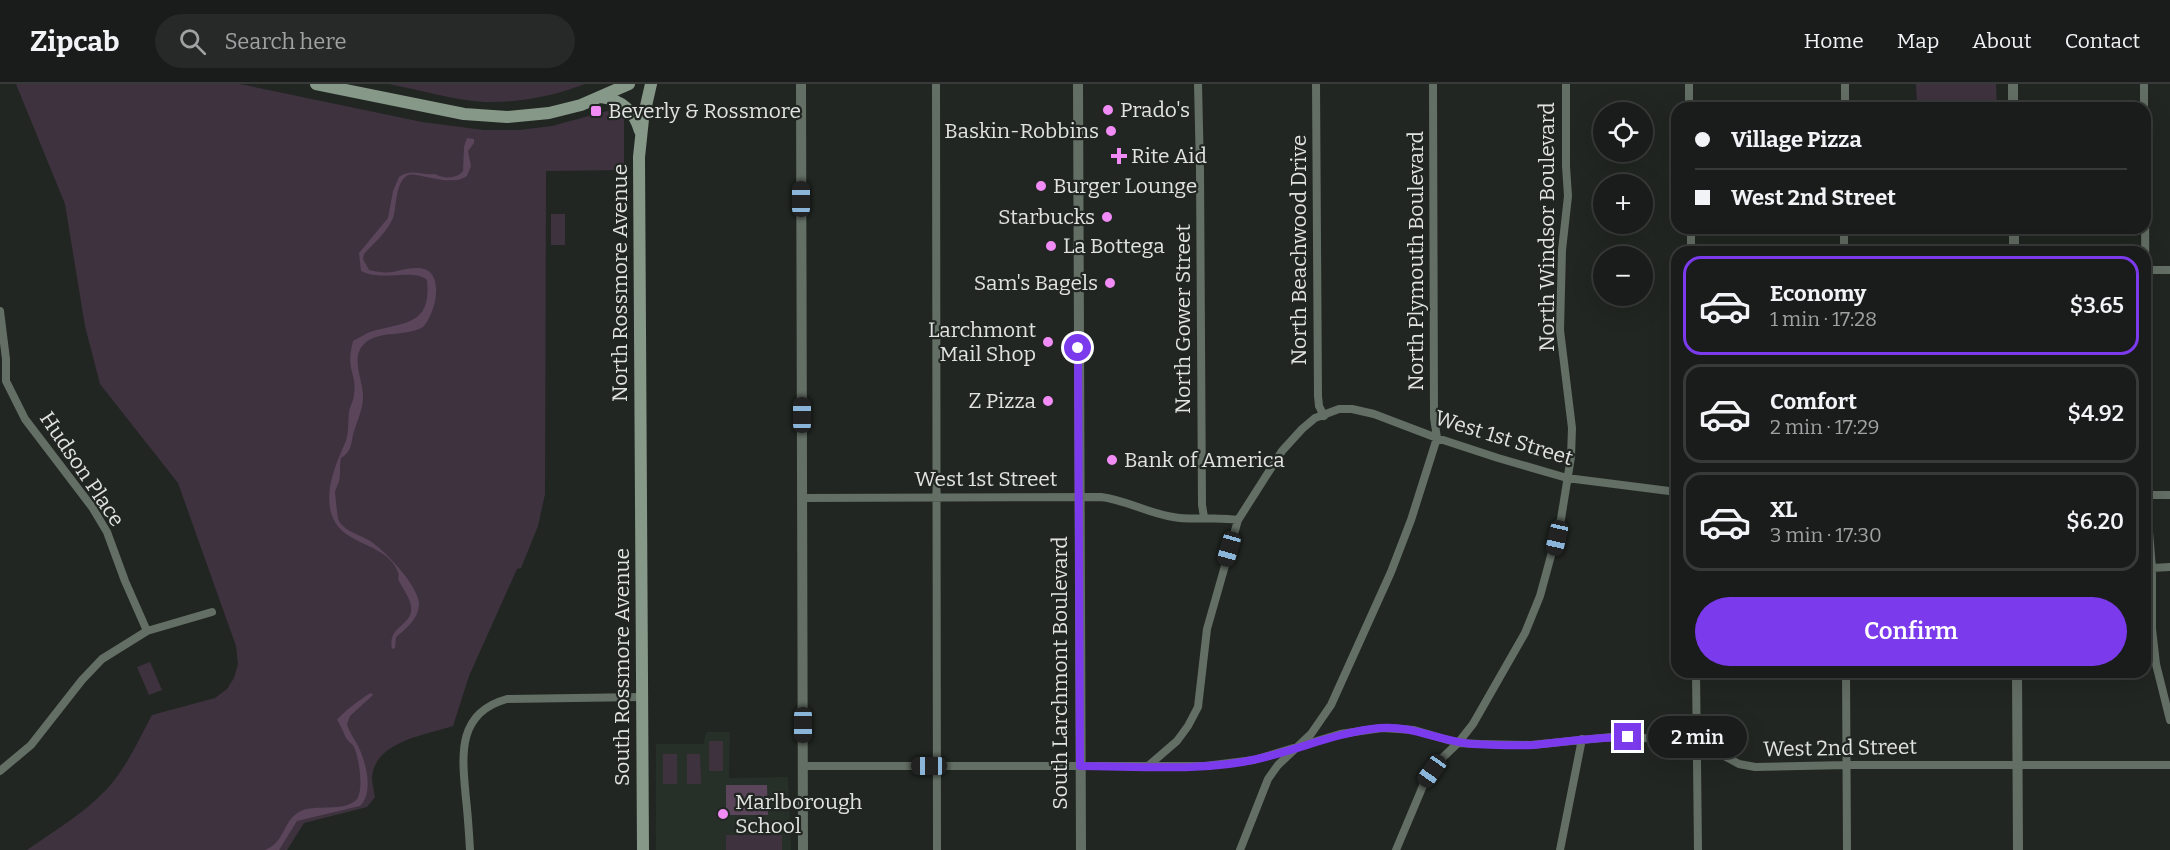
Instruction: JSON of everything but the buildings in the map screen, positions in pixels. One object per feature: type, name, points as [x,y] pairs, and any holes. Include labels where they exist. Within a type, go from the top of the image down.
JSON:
[{"type":"main road","points":[[316,84],[480,116],[549,113],[581,105],[629,84]]},
{"type":"main road","name":"North Rossmore Avenue","points":[[640,483],[639,157],[641,133],[651,84]]},
{"type":"main road","points":[[601,97],[620,102],[627,107],[634,114],[641,133]]},
{"type":"main road","name":"South Rossmore Avenue","points":[[640,483],[643,850]]},
{"type":"street","points":[[801,84],[803,850]]},
{"type":"street","points":[[936,84],[937,850]]},
{"type":"street","name":"South Larchmont Boulevard","points":[[1078,84],[1081,850]]},
{"type":"street","name":"North Gower Street","points":[[1198,84],[1202,505],[1204,517]]},
{"type":"street","name":"North Beachwood Drive","points":[[1316,84],[1318,398],[1324,416]]},
{"type":"street","name":"North Plymouth Boulevard","points":[[1433,84],[1434,418],[1437,438]]},
{"type":"street","name":"North Windsor Boulevard","points":[[1396,850],[1425,781],[1439,761],[1458,743],[1473,724],[1529,624],[1552,557],[1561,519],[1571,457],[1572,428],[1560,330],[1562,250],[1569,196],[1566,166],[1566,84]]},
{"type":"street","points":[[1689,84],[1689,102]]},
{"type":"street","points":[[1845,84],[1845,102]]},
{"type":"street","points":[[2013,84],[2013,102]]},
{"type":"street","points":[[2144,84],[2144,102]]},
{"type":"street","points":[[2151,270],[2170,270]]},
{"type":"street","name":"Hudson Place","points":[[0,311],[6,381],[25,419],[92,507],[107,532],[147,631]]},
{"type":"street","points":[[0,390],[6,381]]},
{"type":"street","name":"West 1st Street","points":[[1147,766],[1177,741],[1198,707],[1207,629],[1238,519],[1287,445],[1315,418],[1339,409],[1352,409],[1374,414],[1437,438],[1567,478],[1671,491]]},
{"type":"street","points":[[1240,850],[1268,778],[1311,734],[1330,705],[1411,520],[1437,438]]},
{"type":"street","points":[[2151,495],[2170,495]]},
{"type":"street","name":"West 1st Street","points":[[802,498],[1079,496],[1112,499],[1176,518],[1238,519]]},
{"type":"street","points":[[2151,556],[2152,629],[2156,664],[2170,720]]},
{"type":"street","points":[[2152,568],[2170,567]]},
{"type":"street","points":[[0,771],[31,745],[82,680],[102,659],[147,631],[212,612]]},
{"type":"street","points":[[1696,678],[1698,850]]},
{"type":"street","points":[[1846,678],[1847,850]]},
{"type":"street","points":[[2017,678],[2018,850]]},
{"type":"street","points":[[470,850],[463,766],[464,748],[468,729],[487,706],[507,699],[642,697]]},
{"type":"street","name":"West 2nd Street","points":[[803,766],[1205,766],[1254,760],[1340,734],[1382,728],[1414,730],[1458,743],[1531,745],[1582,739],[1643,737],[1697,741],[1739,764],[1755,767],[2170,765]]},
{"type":"street","points":[[1560,850],[1582,739]]},
{"type":"shaded area","points":[[16,84],[240,84],[422,122],[484,130],[519,130],[552,126],[611,110],[616,110],[624,116],[624,170],[546,171],[545,494],[538,526],[521,568],[517,569],[469,676],[453,726],[416,737],[391,748],[375,766],[372,778],[375,797],[367,807],[304,823],[287,850],[27,850],[78,815],[105,791],[137,745],[152,715],[215,698],[227,689],[234,678],[238,664],[236,646],[178,483],[100,384],[85,326],[65,204]]},
{"type":"shaded area","points":[[389,84],[585,84],[536,98],[485,102]]},
{"type":"shaded area","points":[[1916,84],[1996,84],[1997,102],[1917,102]]},
{"type":"shaded area","points":[[467,138],[474,139],[474,143],[468,151],[471,166],[467,176],[460,179],[443,180],[412,174],[404,178],[399,189],[393,218],[364,254],[363,259],[369,270],[390,272],[421,268],[427,270],[434,279],[436,288],[433,309],[423,327],[409,332],[378,336],[365,343],[360,349],[358,370],[363,399],[350,448],[341,458],[340,478],[335,492],[338,519],[342,525],[369,540],[386,554],[408,580],[418,597],[417,614],[408,627],[396,637],[395,648],[392,649],[393,635],[411,613],[411,606],[399,581],[398,572],[393,563],[377,550],[341,530],[331,513],[329,493],[346,440],[349,412],[354,396],[350,361],[353,341],[370,332],[413,320],[425,307],[427,280],[414,275],[378,275],[361,271],[359,253],[388,218],[393,191],[399,177],[408,173],[457,176],[463,171],[464,147]]},
{"type":"shaded area","points":[[551,214],[565,214],[565,245],[551,245]]},
{"type":"shaded area","points":[[150,662],[162,690],[149,695],[137,667]]},
{"type":"shaded area","points":[[371,693],[373,695],[350,716],[347,724],[366,768],[367,793],[360,806],[297,821],[279,850],[265,850],[277,842],[290,820],[301,811],[343,806],[355,801],[358,797],[360,775],[356,752],[337,720]]},
{"type":"shaded area","name":"Marlborough School","points":[[707,732],[730,732],[729,778],[788,777],[791,850],[656,850],[656,744],[704,744]]},
{"type":"shaded area","points":[[709,741],[723,741],[723,771],[709,771]]},
{"type":"shaded area","points":[[663,754],[677,754],[677,784],[663,784]]},
{"type":"shaded area","points":[[687,754],[700,754],[701,784],[687,784]]},
{"type":"shaded area","points":[[726,785],[767,785],[768,815],[726,815]]},
{"type":"shaded area","points":[[726,835],[782,835],[782,850],[726,850]]},
{"type":"place","name":"Prado's","points":[[1108,110]]},
{"type":"place","name":"Beverly & Rossmore","points":[[596,111]]},
{"type":"place","name":"Baskin-Robbins","points":[[1111,131]]},
{"type":"place","name":"Rite Aid","points":[[1119,156]]},
{"type":"place","name":"Burger Lounge","points":[[1041,186]]},
{"type":"place","name":"Starbucks","points":[[1107,217]]},
{"type":"place","name":"La Bottega","points":[[1051,246]]},
{"type":"place","name":"Sam's Bagels","points":[[1110,283]]},
{"type":"place","name":"Larchmont Mail Shop","points":[[1048,342]]},
{"type":"place","name":"Z Pizza","points":[[1048,401]]},
{"type":"place","name":"Bank of America","points":[[1112,460]]},
{"type":"place","name":"Marlborough School","points":[[723,814]]},
{"type":"route","points":[[1078,348],[1080,766],[1205,766],[1254,760],[1340,734],[1382,728],[1414,730],[1458,743],[1480,744],[1531,745],[1628,737]]}]
